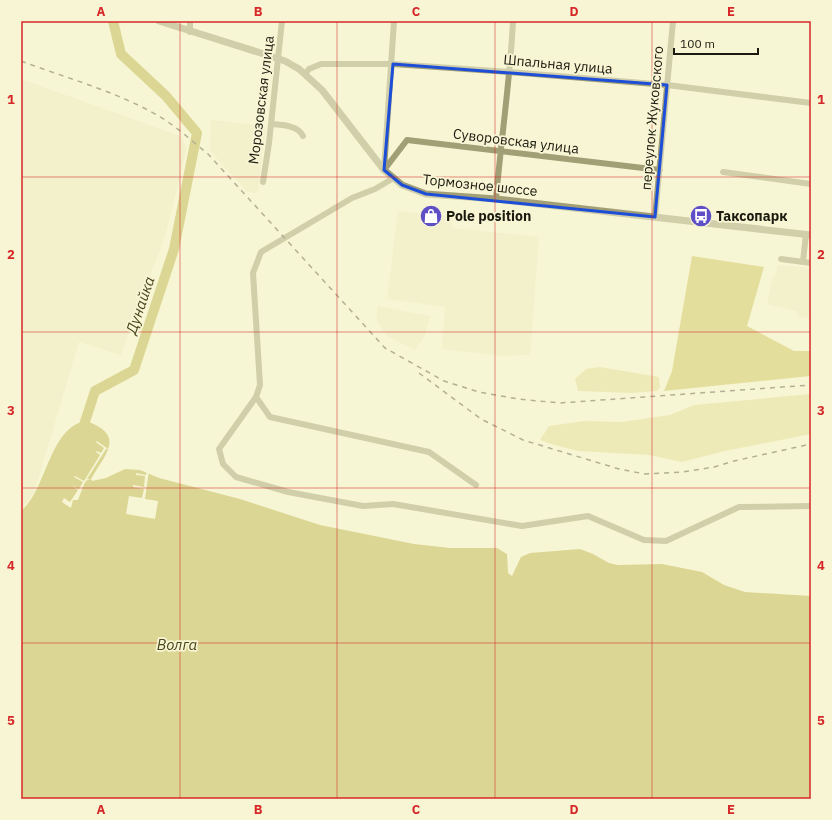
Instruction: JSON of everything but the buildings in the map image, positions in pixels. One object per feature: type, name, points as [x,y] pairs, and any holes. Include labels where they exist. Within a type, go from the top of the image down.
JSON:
[{"type":"street","name":"Тормозное шоссе","points":[[159,21],[190,32],[278,58],[305,74],[322,90],[392,179],[411,190],[426,194],[496,199],[810,235]]},
{"type":"street","points":[[190,21],[190,32]]},
{"type":"street","name":"Морозовская улица","points":[[263,182],[282,21]]},
{"type":"street","points":[[384,170],[393,64],[394,21]]},
{"type":"street","points":[[496,199],[500,151],[510,72],[513,21]]},
{"type":"street","name":"переулок Жуковского","points":[[655,217],[673,21]]},
{"type":"street","name":"Шпальная улица","points":[[305,74],[308,69],[321,64],[393,64],[667,85],[811,103]]},
{"type":"street","points":[[271,124],[292,127],[302,133],[303,136]]},
{"type":"street","name":"Суворовская улица","points":[[384,170],[407,140],[660,170]]},
{"type":"street","points":[[723,172],[811,184]]},
{"type":"street","points":[[392,179],[374,189],[352,198],[261,252],[253,273],[260,385],[256,397],[218,449],[223,464],[236,477],[288,492],[363,506],[393,504],[522,526],[588,516],[644,540],[666,541],[739,507],[811,506]]},
{"type":"street","points":[[802,262],[810,235]]},
{"type":"street","points":[[781,259],[811,263]]},
{"type":"street","points":[[256,397],[270,417],[429,452],[476,485]]},
{"type":"highlighted area","points":[[393,64],[667,85],[655,217],[426,194],[402,185],[384,170]]},
{"type":"shaded area","points":[[21,79],[180,136],[187,148],[166,233],[121,355],[79,342],[34,493],[21,511]]},
{"type":"shaded area","points":[[211,120],[266,126],[258,193],[247,192],[210,151]]},
{"type":"shaded area","points":[[398,211],[453,217],[452,228],[539,237],[530,355],[502,356],[442,349],[445,307],[387,299]]},
{"type":"shaded area","points":[[692,256],[764,267],[747,326],[794,351],[811,351],[811,376],[664,391],[672,371]]},
{"type":"shaded area","points":[[777,265],[811,268],[811,319],[797,316],[797,311],[767,304],[773,275],[776,275]]},
{"type":"shaded area","points":[[378,306],[430,316],[425,335],[415,350],[387,336],[376,320]]},
{"type":"shaded area","points":[[600,367],[659,377],[660,387],[657,391],[632,393],[578,391],[575,379],[586,369]]},
{"type":"shaded area","points":[[811,394],[811,434],[725,451],[682,462],[649,455],[578,451],[540,440],[549,426],[584,421],[622,422],[670,415],[694,405]]},
{"type":"water","name":"Волга","points":[[86,421],[98,426],[106,432],[109,439],[107,453],[91,479],[92,481],[106,478],[125,469],[140,470],[159,478],[240,499],[320,525],[414,544],[450,548],[497,548],[507,554],[508,573],[512,576],[521,557],[530,553],[580,549],[609,563],[618,565],[662,564],[702,572],[724,585],[745,592],[811,596],[811,799],[21,799],[21,511],[30,501],[37,489],[49,460],[64,435],[74,426]]},
{"type":"pier","points":[[97,441],[108,449],[106,449],[87,479],[91,480],[87,480],[84,484],[78,500],[73,500],[71,508],[62,502],[64,498],[70,502],[78,490],[72,486],[79,489],[83,482],[74,477],[75,476],[84,481],[100,455],[96,452],[101,453],[104,448],[96,442]]},
{"type":"pier","points":[[147,470],[149,471],[145,499],[158,501],[155,519],[126,514],[129,496],[142,498],[144,489],[133,487],[133,485],[144,487],[145,476],[136,475],[136,473],[146,475]]},
{"type":"waterway","name":"Дунайка","points":[[81,434],[95,391],[134,370],[174,249],[197,133],[166,96],[121,54],[113,21]]},
{"type":"railway","points":[[21,61],[90,85],[141,106],[164,119],[208,154],[385,348],[444,381],[479,392],[518,399],[560,403],[811,385]]},
{"type":"railway","points":[[419,373],[481,419],[523,440],[619,469],[645,474],[683,472],[714,467],[734,461],[811,444]]},
{"type":"place","name":"Pole position","points":[[431,216]]},
{"type":"place","name":"Таксопарк","points":[[701,216]]}]
